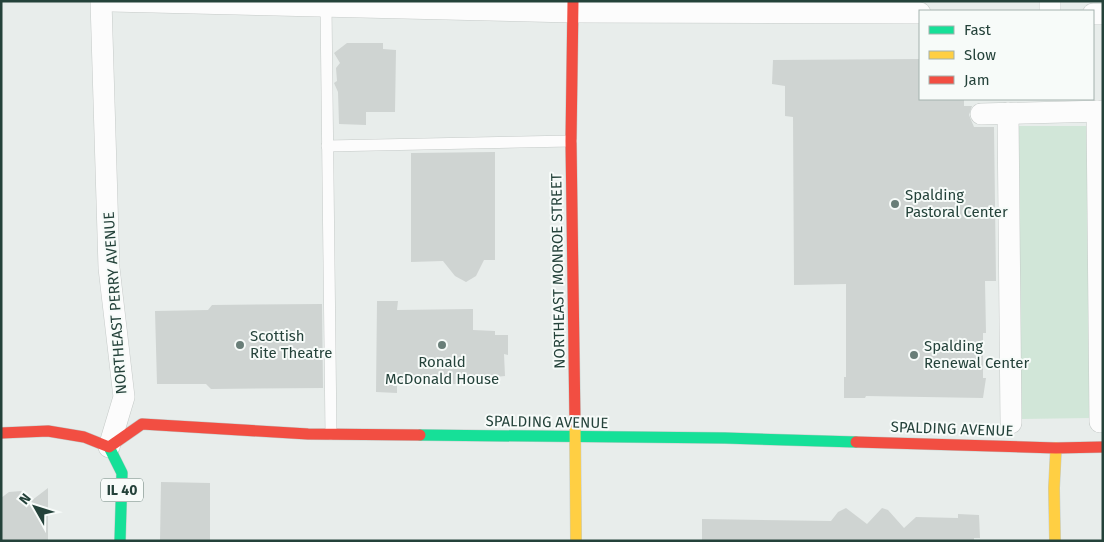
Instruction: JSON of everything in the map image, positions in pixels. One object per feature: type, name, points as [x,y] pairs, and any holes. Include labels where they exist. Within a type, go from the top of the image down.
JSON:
[{"type":"street","name":"NORTHEAST PERRY AVENUE","points":[[101,1],[109,268],[124,397],[110,447]]},
{"type":"street","points":[[111,1],[326,6],[810,7],[919,13]]},
{"type":"street","name":"NORTHEAST MONROE STREET","points":[[573,6],[571,141],[576,541]]},
{"type":"street","points":[[981,114],[1100,111],[1100,422]]},
{"type":"street","points":[[1008,113],[1012,423]]},
{"type":"street","name":"SPALDING AVENUE","points":[[110,447],[142,424],[331,434],[574,438],[725,438],[1056,448],[1103,447]]},
{"type":"street","points":[[1,433],[48,431],[84,437],[110,447]]},
{"type":"street","name":"IL 40","points":[[110,447],[122,472],[120,538]]},
{"type":"street","points":[[1055,541],[1054,488],[1056,448]]},
{"type":"lane","points":[[326,6],[331,434]]},
{"type":"lane","points":[[327,146],[571,141]]},
{"type":"green space","points":[[1019,126],[1087,126],[1090,418],[1021,419]]},
{"type":"building","points":[[347,43],[383,43],[383,49],[396,50],[395,112],[366,112],[366,125],[339,124],[338,92],[334,83],[337,81],[336,68],[340,63],[334,53]]},
{"type":"building","name":"Spalding Pastoral Center","points":[[919,59],[919,100],[964,100],[964,106],[972,106],[969,115],[974,127],[994,127],[996,281],[985,281],[986,333],[983,333],[983,378],[986,378],[983,398],[866,396],[865,398],[844,398],[844,377],[846,377],[846,284],[794,285],[793,117],[785,116],[785,86],[772,84],[773,60]]},
{"type":"building","points":[[495,152],[495,260],[484,260],[476,276],[466,282],[455,276],[443,261],[411,262],[411,153]]},
{"type":"building","name":"Ronald McDonald House","points":[[377,301],[398,301],[397,310],[473,309],[473,330],[495,331],[495,335],[508,335],[508,355],[504,354],[505,376],[495,377],[494,384],[397,384],[397,393],[376,392]]},
{"type":"building","name":"Scottish Rite Theatre","points":[[322,304],[323,388],[211,389],[206,384],[157,384],[155,311],[208,310],[212,305]]},
{"type":"building","points":[[161,482],[210,483],[210,541],[160,541]]},
{"type":"building","points":[[48,488],[48,541],[1,541],[1,498],[9,492],[21,491],[31,501]]},
{"type":"building","points":[[846,508],[867,524],[882,508],[888,510],[904,528],[916,517],[958,518],[958,514],[979,515],[980,538],[974,538],[974,541],[702,541],[702,519],[831,521],[838,512]]},
{"type":"traffic: fast","points":[[420,435],[725,438],[856,442]]},
{"type":"traffic: fast","points":[[109,447],[122,473],[120,541]]},
{"type":"traffic: slow","points":[[575,423],[576,541]]},
{"type":"traffic: slow","points":[[1055,541],[1054,488],[1056,448]]},
{"type":"traffic: jam","points":[[573,1],[571,141],[575,423]]},
{"type":"traffic: jam","points":[[1,433],[48,431],[84,437],[109,447],[142,424],[308,434],[420,435]]},
{"type":"traffic: jam","points":[[856,442],[1056,448],[1103,447]]},
{"type":"place","name":"Spalding Pastoral Center","points":[[895,204]]},
{"type":"place","name":"Scottish Rite Theatre","points":[[240,345]]},
{"type":"place","name":"Ronald McDonald House","points":[[442,345]]},
{"type":"place","name":"Spalding Renewal Center","points":[[914,355]]}]
